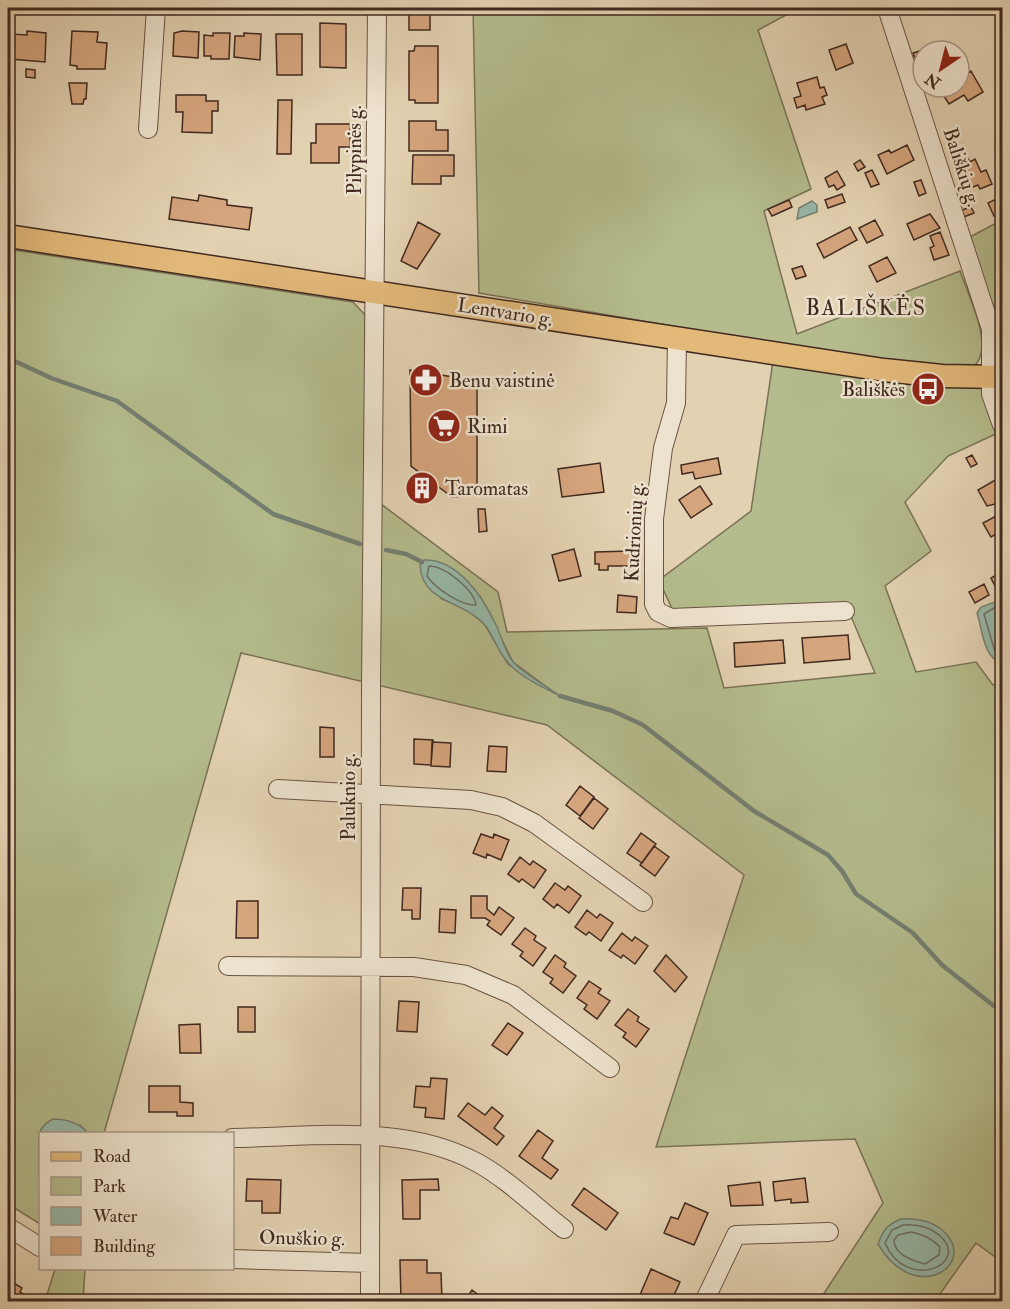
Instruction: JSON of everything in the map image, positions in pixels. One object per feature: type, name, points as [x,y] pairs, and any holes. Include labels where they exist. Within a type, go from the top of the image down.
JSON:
[{"type":"main road","name":"Lentvario g.","points":[[8,236],[884,370],[942,376],[996,377]]},
{"type":"street","points":[[143,8],[156,8],[148,129]]},
{"type":"street","name":"Pilypinės g.","points":[[374,293],[377,254],[377,8]]},
{"type":"street","name":"Bališkių g.","points":[[887,8],[991,329],[996,377],[991,394],[1002,424]]},
{"type":"street","name":"Paluknio g.","points":[[370,1302],[374,293]]},
{"type":"street","name":"Kudrionių g.","points":[[677,338],[676,403],[663,448],[654,519],[654,604],[658,612],[671,618],[845,611]]},
{"type":"street","points":[[279,789],[471,800],[502,807],[534,823],[643,902]]},
{"type":"street","points":[[228,966],[371,969],[414,967],[466,975],[513,995],[610,1068]]},
{"type":"street","points":[[234,1138],[371,1136],[414,1139],[448,1149],[479,1164],[564,1229]]},
{"type":"street","points":[[8,1227],[39,1247]]},
{"type":"street","points":[[704,1302],[736,1235],[829,1232]]},
{"type":"street","name":"Onuškio g.","points":[[234,1259],[370,1263]]},
{"type":"green space","points":[[473,8],[788,8],[790,13],[758,30],[811,189],[764,211],[797,334],[960,271],[974,307],[981,336],[982,349],[979,360],[972,368],[861,358],[479,293]]},
{"type":"green space","points":[[1002,220],[1002,363],[998,358],[970,237]]},
{"type":"green space","points":[[8,249],[353,302],[365,315],[366,503],[381,504],[498,592],[507,632],[707,628],[724,688],[875,673],[847,607],[673,611],[659,580],[751,511],[773,361],[877,380],[983,384],[1002,431],[948,456],[905,502],[931,551],[885,586],[916,672],[976,662],[993,685],[1002,684],[1002,1262],[976,1243],[935,1301],[819,1301],[883,1203],[855,1139],[656,1147],[744,875],[547,725],[241,653],[104,1132],[87,1132],[80,1125],[39,1132],[39,1223],[8,1204]],"holes":[[[480,596],[513,662],[555,693],[508,664],[485,625],[468,610],[440,598]]]},
{"type":"green space","points":[[55,1270],[85,1270],[83,1301],[45,1301]]},
{"type":"water","points":[[812,201],[817,205],[817,212],[797,219],[799,208]]},
{"type":"water","points":[[424,560],[436,561],[448,566],[468,582],[491,614],[514,663],[560,696],[514,669],[503,656],[484,624],[475,616],[435,594],[428,587],[422,577],[420,565]]},
{"type":"water","points":[[995,602],[1002,610],[1002,662],[991,656],[987,650],[977,613],[981,607]]},
{"type":"water","points":[[53,1119],[63,1120],[72,1122],[87,1132],[40,1132],[46,1123]]},
{"type":"water","points":[[901,1219],[922,1220],[941,1229],[952,1242],[954,1254],[949,1265],[939,1273],[925,1277],[910,1274],[893,1263],[878,1244],[886,1229]]},
{"type":"building","points":[[409,8],[430,8],[430,30],[409,30]]},
{"type":"building","points":[[320,23],[346,24],[346,68],[320,67]]},
{"type":"building","points":[[27,31],[46,33],[45,62],[10,59],[8,37],[11,37],[11,34],[27,35]]},
{"type":"building","points":[[72,31],[98,32],[97,42],[107,43],[105,69],[77,69],[77,66],[70,65]]},
{"type":"building","points":[[199,32],[198,58],[173,56],[174,33]]},
{"type":"building","points":[[213,33],[230,33],[229,59],[211,59],[211,56],[204,56],[204,35],[213,36]]},
{"type":"building","points":[[244,33],[261,34],[260,60],[234,57],[235,36],[244,36]]},
{"type":"building","points":[[276,34],[302,34],[302,75],[277,75]]},
{"type":"building","points":[[846,44],[853,63],[836,70],[829,50]]},
{"type":"building","points":[[415,46],[438,46],[438,103],[415,103],[415,100],[409,100],[409,51],[414,51]]},
{"type":"building","points":[[26,69],[35,70],[35,78],[26,77]]},
{"type":"building","points":[[971,71],[983,92],[968,101],[967,99],[971,99]]},
{"type":"building","points":[[817,77],[820,88],[824,87],[827,95],[822,97],[825,104],[806,110],[805,105],[797,108],[794,98],[801,96],[797,83]]},
{"type":"building","points":[[69,83],[87,83],[86,99],[83,104],[72,104]]},
{"type":"building","points":[[176,95],[206,95],[206,101],[218,101],[218,111],[212,111],[212,133],[182,132],[183,112],[176,112]]},
{"type":"building","points":[[946,99],[957,99],[949,104]]},
{"type":"building","points":[[278,100],[292,100],[291,154],[277,154]]},
{"type":"building","points":[[409,121],[436,121],[436,130],[448,130],[448,151],[409,151]]},
{"type":"building","points":[[316,124],[350,124],[350,147],[339,147],[339,163],[311,163],[311,143],[316,143]]},
{"type":"building","points":[[907,145],[914,160],[887,174],[878,155],[889,150],[891,153]]},
{"type":"building","points":[[413,155],[454,155],[454,176],[441,176],[441,184],[412,184]]},
{"type":"building","points":[[968,158],[970,162],[975,159],[981,172],[986,170],[992,184],[980,189],[978,185],[968,189],[956,163]]},
{"type":"building","points":[[860,160],[865,167],[858,171],[854,164]]},
{"type":"building","points":[[872,170],[879,184],[871,187],[865,173]]},
{"type":"building","points":[[837,171],[845,185],[837,190],[834,185],[829,187],[825,178]]},
{"type":"building","points":[[921,180],[926,193],[919,196],[914,182]]},
{"type":"building","points":[[842,194],[845,202],[828,208],[825,200]]},
{"type":"building","points":[[199,195],[227,200],[227,205],[252,208],[249,230],[169,219],[172,197],[198,201]]},
{"type":"building","points":[[789,200],[792,207],[772,216],[768,209]]},
{"type":"building","points":[[994,200],[1000,213],[994,216],[988,203]]},
{"type":"building","points":[[971,207],[974,213],[961,218],[959,211]]},
{"type":"building","points":[[930,214],[940,228],[914,240],[907,224]]},
{"type":"building","points":[[875,220],[883,235],[867,243],[859,228]]},
{"type":"building","points":[[418,222],[440,234],[417,269],[401,261]]},
{"type":"building","points":[[850,227],[857,240],[824,258],[817,244]]},
{"type":"building","points":[[940,232],[949,255],[934,260],[930,248],[934,246],[930,236]]},
{"type":"building","points":[[887,257],[896,273],[877,282],[869,266]]},
{"type":"building","points":[[802,266],[806,276],[796,279],[792,269]]},
{"type":"building","name":"Rimi","points":[[410,370],[472,380],[477,385],[477,495],[452,497],[411,466]]},
{"type":"building","points":[[972,455],[977,464],[971,467],[966,458]]},
{"type":"building","points":[[718,458],[721,474],[695,479],[693,472],[682,474],[681,465]]},
{"type":"building","points":[[600,463],[604,492],[562,497],[558,469]]},
{"type":"building","points":[[1002,476],[1002,504],[997,507],[995,504],[987,506],[978,490]]},
{"type":"building","name":"Taromatas","points":[[418,481],[430,490],[426,494],[415,486]]},
{"type":"building","points":[[700,486],[712,504],[691,518],[679,500]]},
{"type":"building","points":[[478,509],[485,509],[487,531],[479,532]]},
{"type":"building","points":[[996,516],[1002,531],[991,537],[983,523]]},
{"type":"building","points":[[574,549],[581,576],[559,581],[552,555]]},
{"type":"building","points":[[632,551],[632,566],[608,566],[608,570],[599,570],[599,564],[595,564],[595,552]]},
{"type":"building","points":[[1002,572],[1002,589],[998,592],[991,578]]},
{"type":"building","points":[[984,584],[989,595],[975,603],[969,592]]},
{"type":"building","points":[[618,595],[637,597],[636,613],[617,612]]},
{"type":"building","points":[[848,635],[850,659],[804,663],[802,638]]},
{"type":"building","points":[[783,640],[785,663],[735,667],[734,643]]},
{"type":"building","points":[[320,727],[334,728],[334,757],[320,757]]},
{"type":"building","points":[[414,739],[433,740],[431,765],[414,764]]},
{"type":"building","points":[[432,742],[451,743],[450,767],[431,766]]},
{"type":"building","points":[[489,746],[507,747],[506,772],[487,771]]},
{"type":"building","points":[[580,786],[594,797],[580,816],[566,805]]},
{"type":"building","points":[[594,798],[608,809],[593,829],[579,818]]},
{"type":"building","points":[[641,833],[656,844],[642,863],[627,853]]},
{"type":"building","points":[[481,834],[493,838],[494,834],[509,840],[501,860],[487,854],[486,858],[473,853]]},
{"type":"building","points":[[654,846],[669,857],[655,876],[640,865]]},
{"type":"building","points":[[520,857],[530,865],[533,861],[546,870],[534,888],[522,879],[519,882],[508,874]]},
{"type":"building","points":[[555,883],[565,890],[568,886],[581,896],[569,913],[557,904],[554,908],[543,899]]},
{"type":"building","points":[[403,888],[421,888],[420,919],[412,919],[412,910],[402,910]]},
{"type":"building","points":[[471,896],[487,896],[487,909],[494,915],[499,907],[514,918],[501,935],[487,925],[490,921],[485,918],[471,918]]},
{"type":"building","points":[[237,901],[258,901],[258,938],[236,938]]},
{"type":"building","points":[[440,909],[456,910],[455,933],[439,932]]},
{"type":"building","points":[[587,910],[597,918],[600,914],[613,923],[601,941],[589,932],[586,935],[575,927]]},
{"type":"building","points":[[525,928],[536,936],[534,940],[546,948],[533,966],[520,956],[523,952],[512,944]]},
{"type":"building","points":[[622,933],[632,941],[635,937],[648,946],[635,964],[623,955],[621,958],[609,950]]},
{"type":"building","points":[[555,955],[566,963],[564,967],[576,976],[563,993],[550,983],[553,979],[543,972]]},
{"type":"building","points":[[666,955],[687,977],[675,992],[654,971]]},
{"type":"building","points":[[589,981],[601,989],[598,993],[610,1001],[597,1019],[584,1009],[587,1005],[577,998]]},
{"type":"building","points":[[399,1001],[419,1002],[417,1032],[397,1031]]},
{"type":"building","points":[[238,1007],[255,1007],[255,1032],[238,1032]]},
{"type":"building","points":[[628,1009],[639,1017],[637,1021],[649,1029],[636,1047],[623,1037],[626,1033],[615,1025]]},
{"type":"building","points":[[508,1023],[523,1033],[507,1055],[492,1045]]},
{"type":"building","points":[[200,1024],[201,1053],[180,1053],[179,1025]]},
{"type":"building","points":[[431,1078],[447,1079],[444,1119],[425,1117],[426,1108],[414,1107],[416,1086],[430,1087]]},
{"type":"building","points":[[149,1086],[180,1086],[180,1102],[193,1103],[193,1116],[177,1116],[177,1112],[149,1112]]},
{"type":"building","points":[[468,1103],[485,1115],[492,1107],[503,1116],[494,1128],[504,1136],[497,1145],[458,1116]]},
{"type":"building","points":[[538,1130],[553,1141],[542,1158],[558,1170],[551,1179],[519,1156]]},
{"type":"building","points":[[805,1178],[808,1202],[791,1203],[791,1199],[775,1201],[773,1182]]},
{"type":"building","points":[[247,1179],[281,1180],[280,1213],[262,1213],[262,1201],[246,1201]]},
{"type":"building","points":[[438,1179],[439,1190],[420,1190],[420,1219],[403,1219],[402,1180]]},
{"type":"building","points":[[760,1182],[763,1205],[731,1206],[728,1186]]},
{"type":"building","points":[[584,1188],[618,1213],[606,1230],[572,1205]]},
{"type":"building","points":[[685,1203],[708,1213],[694,1245],[664,1233],[671,1217],[678,1219]]},
{"type":"building","points":[[400,1260],[427,1260],[427,1273],[441,1273],[442,1300],[401,1302]]},
{"type":"building","points":[[651,1269],[680,1282],[671,1302],[637,1302]]},
{"type":"building","points":[[12,1282],[22,1288],[20,1292],[36,1302],[8,1302],[8,1289]]},
{"type":"building","points":[[472,1290],[488,1302],[464,1302]]},
{"type":"waterway","points":[[8,358],[51,378],[117,401],[273,514],[360,544]]},
{"type":"waterway","points":[[386,550],[406,554],[422,562]]},
{"type":"waterway","points":[[560,696],[613,711],[643,725],[754,811],[828,855],[842,871],[856,894],[913,933],[942,965],[994,1006]]},
{"type":"place","name":"Benu vaistinė","points":[[426,380]]},
{"type":"place","name":"Bališkės","points":[[928,389]]},
{"type":"place","name":"Rimi","points":[[444,426]]},
{"type":"place","name":"Taromatas","points":[[422,488]]},
{"type":"district","name":"BALIŠKĖS","points":[[866,308]]}]
